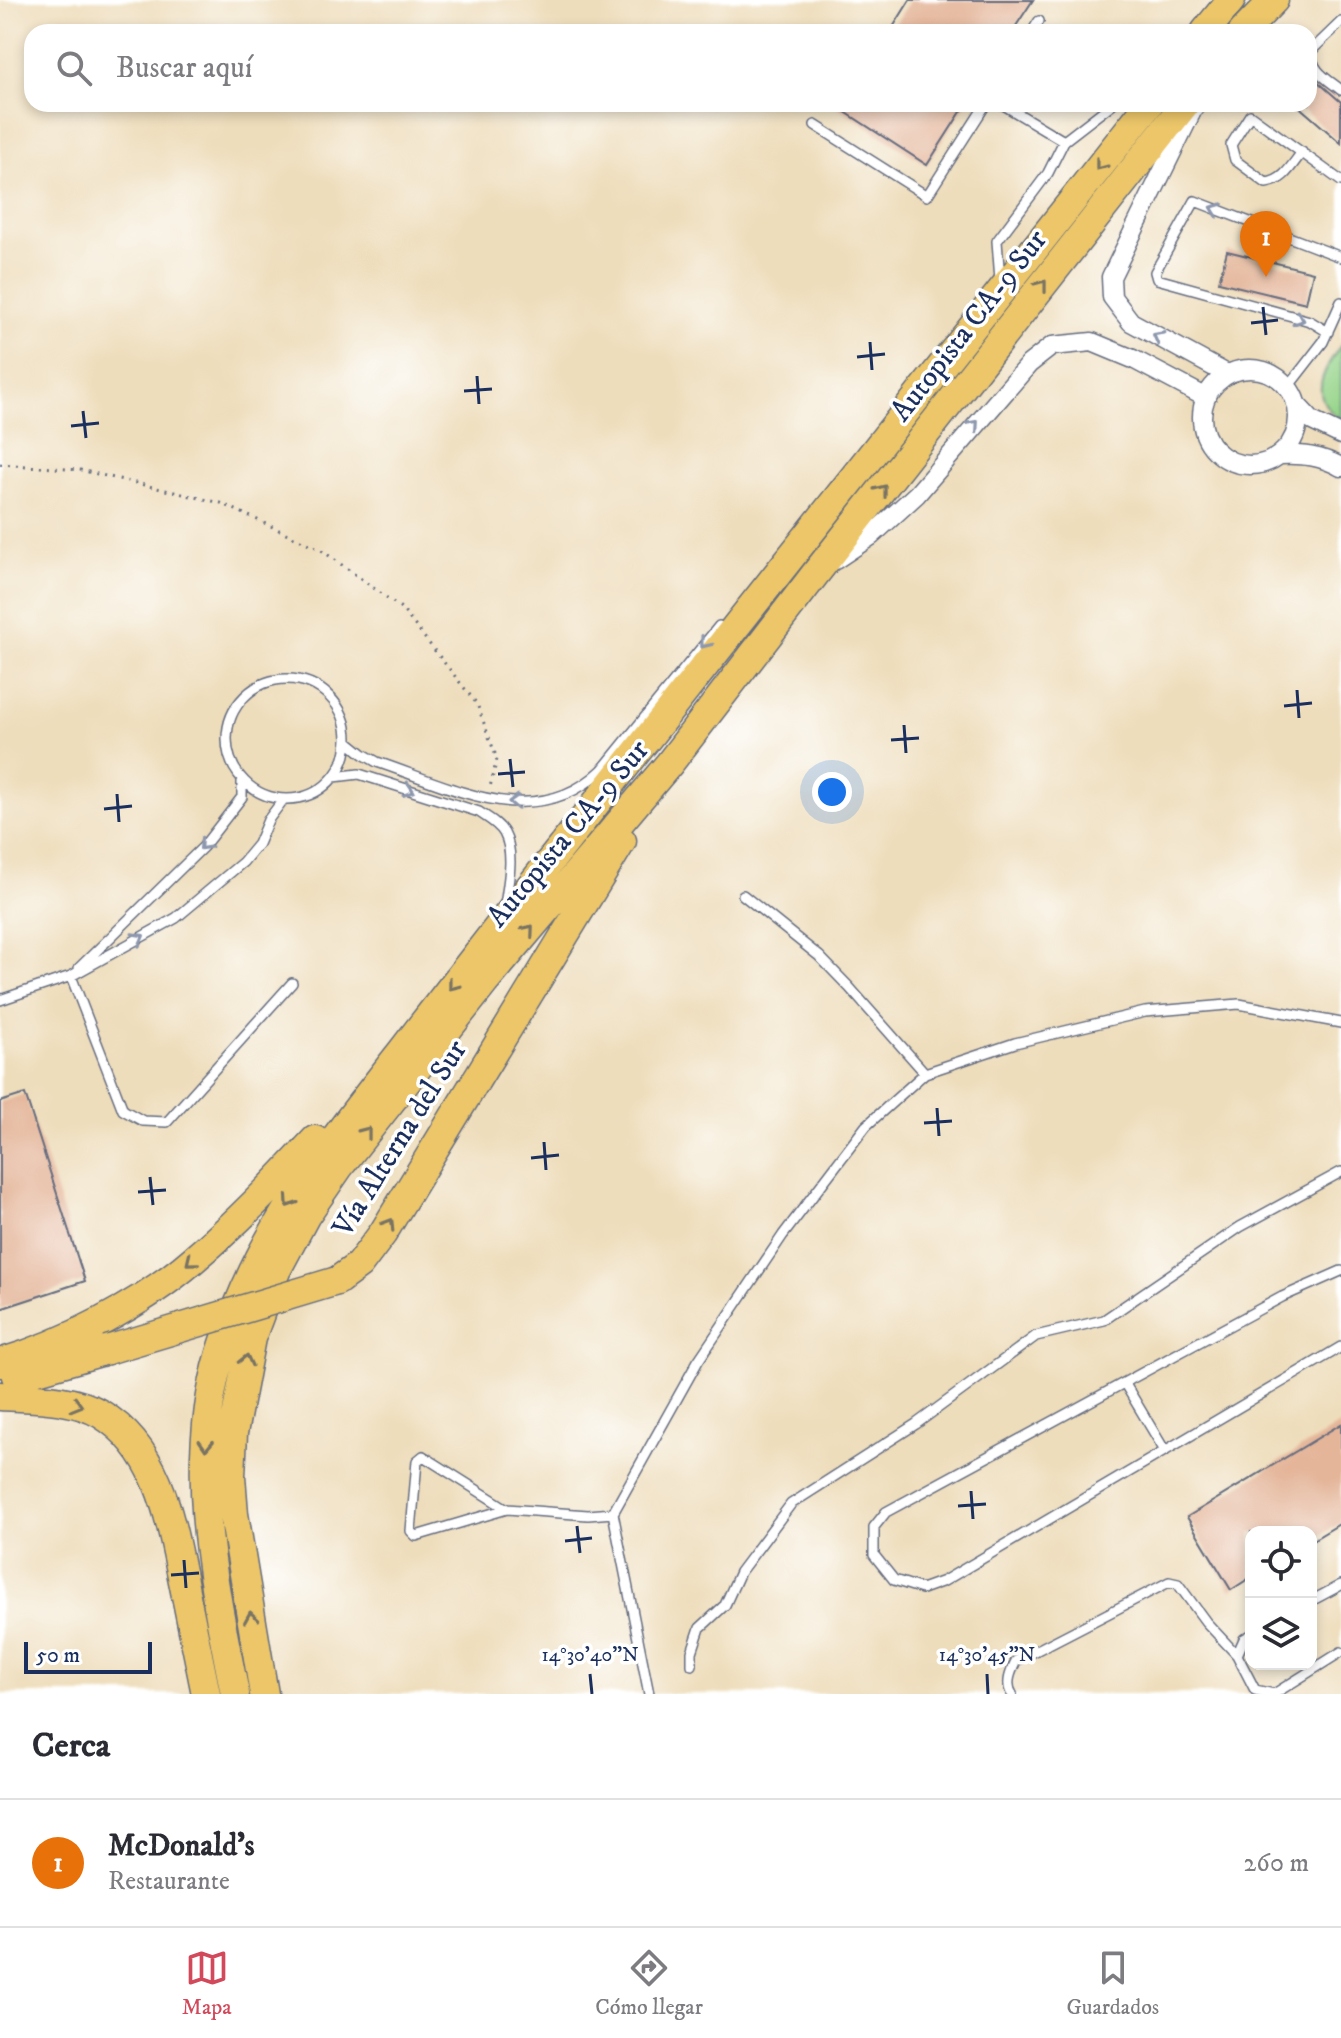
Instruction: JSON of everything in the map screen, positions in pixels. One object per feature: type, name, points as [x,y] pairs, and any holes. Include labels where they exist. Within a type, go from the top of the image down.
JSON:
[{"type":"highway","points":[[1212,24],[1231,0]]},
{"type":"highway","points":[[1248,24],[1266,0]]},
{"type":"highway","points":[[1250,24],[1274,0]]},
{"type":"highway","name":"Autopista CA-9 Sur","points":[[235,1694],[206,1532],[208,1423],[220,1356],[252,1269],[273,1230],[320,1157],[768,576],[1001,292],[1143,112]]},
{"type":"highway","name":"Autopista CA-9 Sur","points":[[264,1694],[234,1514],[231,1476],[233,1433],[251,1338],[276,1271],[306,1215],[383,1110],[485,982],[669,764],[1179,112]]},
{"type":"highway","name":"Vía Alterna del Sur","points":[[0,1380],[337,1281],[359,1265],[383,1233],[669,764]]},
{"type":"highway","name":"Vía Alterna del Sur","points":[[0,1363],[27,1355],[71,1335],[158,1287],[219,1237],[320,1135],[352,1115]]},
{"type":"highway","points":[[0,1396],[82,1405],[116,1425],[142,1455],[157,1481],[169,1515],[206,1694]]},
{"type":"highway","points":[[216,1597],[216,1668],[220,1694]]},
{"type":"street","points":[[1192,112],[1111,277],[1112,297],[1131,322],[1227,374]]},
{"type":"street","points":[[816,573],[871,536],[917,494],[1029,364],[1052,346],[1092,342],[1133,359],[1205,397]]},
{"type":"street","points":[[1297,405],[1296,432],[1280,455],[1264,464],[1246,466],[1228,461],[1214,450],[1204,434],[1201,416],[1205,397],[1214,384],[1227,374],[1243,368],[1260,369],[1275,375],[1288,387],[1297,405],[1312,421],[1341,435]]},
{"type":"street","points":[[1280,455],[1304,454],[1341,467]]},
{"type":"lane","points":[[1317,45],[1341,22]]},
{"type":"lane","points":[[1317,72],[1341,90]]},
{"type":"lane","points":[[815,125],[927,196],[981,112]]},
{"type":"lane","points":[[1015,112],[1064,141]]},
{"type":"lane","points":[[1001,292],[997,241],[1048,173],[1064,141],[1102,112]]},
{"type":"lane","points":[[1302,152],[1284,176],[1276,182],[1266,183],[1235,160],[1231,145],[1250,115],[1302,152],[1341,181]]},
{"type":"lane","points":[[1328,332],[1310,321],[1157,279],[1155,272],[1195,201],[1341,257]]},
{"type":"lane","points":[[1288,387],[1328,332],[1341,302]]},
{"type":"lane","points":[[347,741],[377,762],[487,798],[517,802],[547,800],[573,793],[602,770],[728,615]]},
{"type":"lane","points":[[285,678],[304,681],[322,689],[336,704],[345,721],[347,741],[344,760],[334,777],[320,790],[302,798],[283,800],[260,794],[242,781],[231,764],[226,745],[227,725],[235,707],[248,692],[265,682],[285,678]]},
{"type":"lane","points":[[334,777],[359,774],[479,812],[494,822],[504,834],[509,866],[501,923]]},
{"type":"lane","points":[[71,976],[203,847],[242,797],[242,781]]},
{"type":"lane","points":[[0,1000],[71,976],[176,918],[214,888],[258,844],[268,820],[283,800]]},
{"type":"lane","points":[[743,895],[819,956],[925,1073]]},
{"type":"lane","points":[[71,976],[123,1110],[143,1121],[167,1122],[292,983]]},
{"type":"lane","points":[[649,1694],[613,1513],[698,1361],[783,1235],[866,1126],[925,1073],[1015,1043],[1145,1012],[1239,1004],[1341,1023]]},
{"type":"lane","points":[[692,1665],[692,1652],[700,1628],[725,1605],[740,1572],[791,1504],[916,1424],[1036,1336],[1104,1320],[1240,1227],[1341,1172]]},
{"type":"lane","points":[[1341,1271],[1282,1297],[886,1512],[874,1527],[874,1555],[894,1580],[922,1589],[944,1581],[1341,1347]]},
{"type":"lane","points":[[1125,1384],[1165,1451]]},
{"type":"lane","points":[[507,1509],[423,1456],[417,1461],[411,1531],[416,1536],[507,1509],[588,1515],[613,1513]]},
{"type":"lane","points":[[1012,1694],[1009,1690],[1010,1675],[1016,1661],[1169,1582],[1178,1584],[1206,1622],[1237,1655],[1255,1690],[1274,1694],[1341,1652]]},
{"type":"lane","points":[[1317,1598],[1341,1585]]},
{"type":"lane","points":[[1237,1655],[1245,1638]]},
{"type":"path","points":[[0,464],[80,470],[221,503],[320,549],[401,608],[477,704],[497,759],[487,798]]},
{"type":"green space","points":[[1341,345],[1341,420],[1324,402],[1321,384],[1328,365]]},
{"type":"building","points":[[910,0],[1033,0],[1017,24],[895,24]]},
{"type":"building","points":[[1317,81],[1341,102],[1341,143],[1305,112],[1317,112]]},
{"type":"building","points":[[845,112],[961,112],[927,165]]},
{"type":"building","points":[[1227,251],[1313,272],[1306,303],[1219,282]]},
{"type":"building","points":[[25,1094],[85,1281],[0,1309],[0,1102]]},
{"type":"building","points":[[1341,1424],[1341,1523],[1317,1537],[1317,1526],[1245,1526],[1245,1581],[1231,1590],[1187,1517]]},
{"type":"place","name":"McDonald's","points":[[1266,277]]}]
